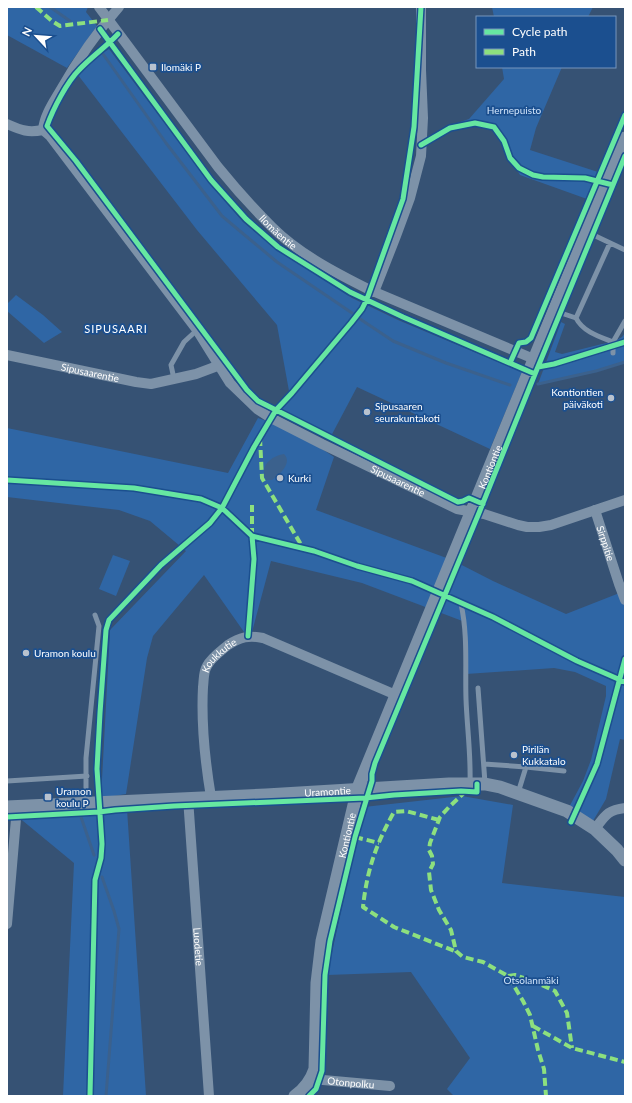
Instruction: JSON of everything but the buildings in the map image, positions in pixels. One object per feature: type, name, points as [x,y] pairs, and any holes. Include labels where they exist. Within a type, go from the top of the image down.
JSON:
[{"type":"street","name":"Ilomäentie","points":[[99,7],[218,167],[272,228],[290,242],[345,278],[374,292],[534,359]]},
{"type":"street","points":[[7,124],[28,132],[43,130],[43,125],[52,105],[77,62],[119,7]]},
{"type":"street","points":[[374,292],[410,198],[420,156],[423,118],[421,7]]},
{"type":"street","name":"Sipusaarentie","points":[[43,130],[50,136],[197,330],[230,382],[257,409],[271,418],[457,509],[484,514],[527,527],[551,525],[625,500]]},
{"type":"street","name":"Kontiontie","points":[[312,1079],[314,1069],[317,983],[321,948],[325,925],[358,788],[625,138]]},
{"type":"street","name":"Sipusaarentie","points":[[7,355],[151,384],[196,374],[220,366]]},
{"type":"street","name":"Sirppitie","points":[[595,510],[625,600]]},
{"type":"street","name":"Koukkutie","points":[[210,797],[206,768],[202,702],[204,672],[207,664],[220,651],[237,640],[248,636],[263,638],[396,695]]},
{"type":"street","name":"Uramontie","points":[[12,807],[280,794],[358,788],[485,784],[500,787],[567,811],[595,829],[617,850],[625,860]]},
{"type":"street","name":"Luodetie","points":[[188,798],[209,1096]]},
{"type":"street","points":[[7,924],[12,807]]},
{"type":"street","points":[[595,829],[605,815],[610,811],[625,808]]},
{"type":"street","points":[[295,1096],[306,1087],[312,1079]]},
{"type":"street","name":"Otonpolku","points":[[312,1079],[390,1086]]},
{"type":"lane","points":[[586,232],[625,250]]},
{"type":"lane","points":[[576,318],[610,243]]},
{"type":"lane","points":[[554,310],[576,318],[579,325],[596,335],[614,342]]},
{"type":"lane","points":[[613,353],[614,342],[625,321]]},
{"type":"lane","points":[[174,379],[171,365],[184,342],[197,330]]},
{"type":"lane","points":[[461,604],[465,622],[466,700],[471,763],[470,784]]},
{"type":"lane","points":[[86,804],[86,758],[99,626],[95,615]]},
{"type":"lane","points":[[478,688],[485,784]]},
{"type":"lane","points":[[484,764],[564,771]]},
{"type":"lane","points":[[518,793],[526,767]]},
{"type":"lane","points":[[7,781],[87,776]]},
{"type":"green space","points":[[7,7],[88,7],[86,12],[97,26],[67,68],[7,35]]},
{"type":"green space","points":[[492,7],[593,7],[588,16],[494,16]]},
{"type":"green space","points":[[109,49],[210,184],[243,222],[276,249],[352,298],[398,320],[522,372],[490,449],[357,387],[330,438],[278,409],[289,391],[277,325],[197,230],[78,75],[96,57]]},
{"type":"green space","name":"Hernepuisto","points":[[502,68],[562,68],[536,128],[530,150],[598,172],[587,199],[520,175],[495,131],[473,125],[451,131],[423,147],[423,139],[448,126],[469,119],[504,79]]},
{"type":"green space","points":[[16,295],[43,315],[62,332],[44,343],[7,311],[7,304]]},
{"type":"green space","points":[[561,322],[565,324],[555,352],[562,354],[613,342],[622,337],[625,333],[625,362],[596,371],[538,384]]},
{"type":"green space","points":[[258,418],[297,435],[334,457],[316,510],[452,560],[493,581],[566,614],[622,592],[625,600],[625,740],[620,739],[606,799],[590,826],[567,811],[583,781],[591,760],[606,696],[606,686],[575,672],[554,668],[466,674],[465,622],[362,583],[271,561],[252,632],[244,632],[204,575],[153,636],[147,658],[126,794],[101,798],[110,630],[186,551],[150,521],[119,510],[7,497],[7,428],[228,473]]},
{"type":"green space","points":[[113,555],[130,561],[116,596],[99,589]]},
{"type":"green space","name":"Otsolanmäki","points":[[462,796],[513,805],[502,883],[625,897],[625,1096],[454,1096],[447,1089],[470,1058],[411,972],[327,975],[364,807]]},
{"type":"green space","points":[[127,809],[146,1096],[63,1096],[74,863],[17,816]]},
{"type":"shaded area","points":[[284,454],[287,461],[284,468],[272,480],[266,480],[264,475],[265,466],[271,459]]},
{"type":"waterway","points":[[50,7],[70,21]]},
{"type":"waterway","points":[[103,54],[166,143],[222,216],[277,262],[352,313]]},
{"type":"waterway","points":[[360,319],[393,341],[446,363],[510,385]]},
{"type":"waterway","points":[[538,384],[596,371],[625,362]]},
{"type":"waterway","points":[[81,817],[94,855]]},
{"type":"waterway","points":[[102,877],[119,929],[106,1096]]},
{"type":"marked path","points":[[36,7],[60,26],[108,20]]},
{"type":"marked path","points":[[260,438],[262,478],[303,548]]},
{"type":"marked path","points":[[252,505],[252,536]]},
{"type":"marked path","points":[[466,791],[440,817],[430,843],[429,850],[432,856],[433,864],[429,872],[431,890],[439,910],[451,930],[456,951],[463,957],[483,962],[508,976],[523,1001],[530,1015],[544,1069],[546,1096]]},
{"type":"marked path","points":[[439,820],[406,811],[394,812],[382,835],[373,858],[367,881],[363,907],[394,927],[457,952]]},
{"type":"marked path","points":[[355,837],[379,843]]},
{"type":"marked path","points":[[508,976],[515,975],[555,991],[567,1013],[572,1048]]},
{"type":"marked path","points":[[533,1026],[572,1048],[625,1062]]},
{"type":"cycle path","points":[[90,1096],[95,880],[101,858],[102,844],[97,769],[106,630],[109,620],[161,565],[210,523],[222,508],[254,447],[276,410],[362,309],[403,199],[414,127],[421,7]]},
{"type":"cycle path","points":[[100,29],[211,180],[246,219],[278,247],[350,292],[403,317],[535,374]]},
{"type":"cycle path","points":[[118,34],[74,75],[61,96],[47,126],[76,161],[247,390],[258,401],[458,502],[469,498],[483,504]]},
{"type":"cycle path","points":[[510,363],[519,343],[526,342],[531,338],[625,115]]},
{"type":"cycle path","points":[[421,145],[450,128],[475,123],[494,127],[504,141],[510,158],[519,168],[533,175],[543,177],[585,178],[613,185]]},
{"type":"cycle path","points":[[309,1096],[316,1089],[322,1071],[325,975],[330,941],[355,837],[372,781],[375,763],[625,156]]},
{"type":"cycle path","points":[[538,367],[554,364],[625,342]]},
{"type":"cycle path","points":[[7,480],[134,488],[201,499],[222,508],[252,536],[314,551],[357,566],[412,581],[493,617],[577,661],[625,682]]},
{"type":"cycle path","points":[[248,636],[254,559],[252,536]]},
{"type":"cycle path","points":[[571,822],[597,764],[625,659]]},
{"type":"cycle path","points":[[7,817],[174,806],[365,798],[461,791],[477,792],[477,784]]},
{"type":"place","name":"Ilomäki P","points":[[153,67]]},
{"type":"place","name":"Kontiontien päiväkoti","points":[[611,398]]},
{"type":"place","name":"Sipusaaren seurakuntakoti","points":[[367,412]]},
{"type":"place","name":"Kurki","points":[[280,478]]},
{"type":"place","name":"Uramon koulu","points":[[26,653]]},
{"type":"place","name":"Pirilän Kukkatalo","points":[[514,755]]},
{"type":"place","name":"Uramon koulu P","points":[[48,797]]},
{"type":"district","name":"SIPUSAARI","points":[[116,329]]}]
